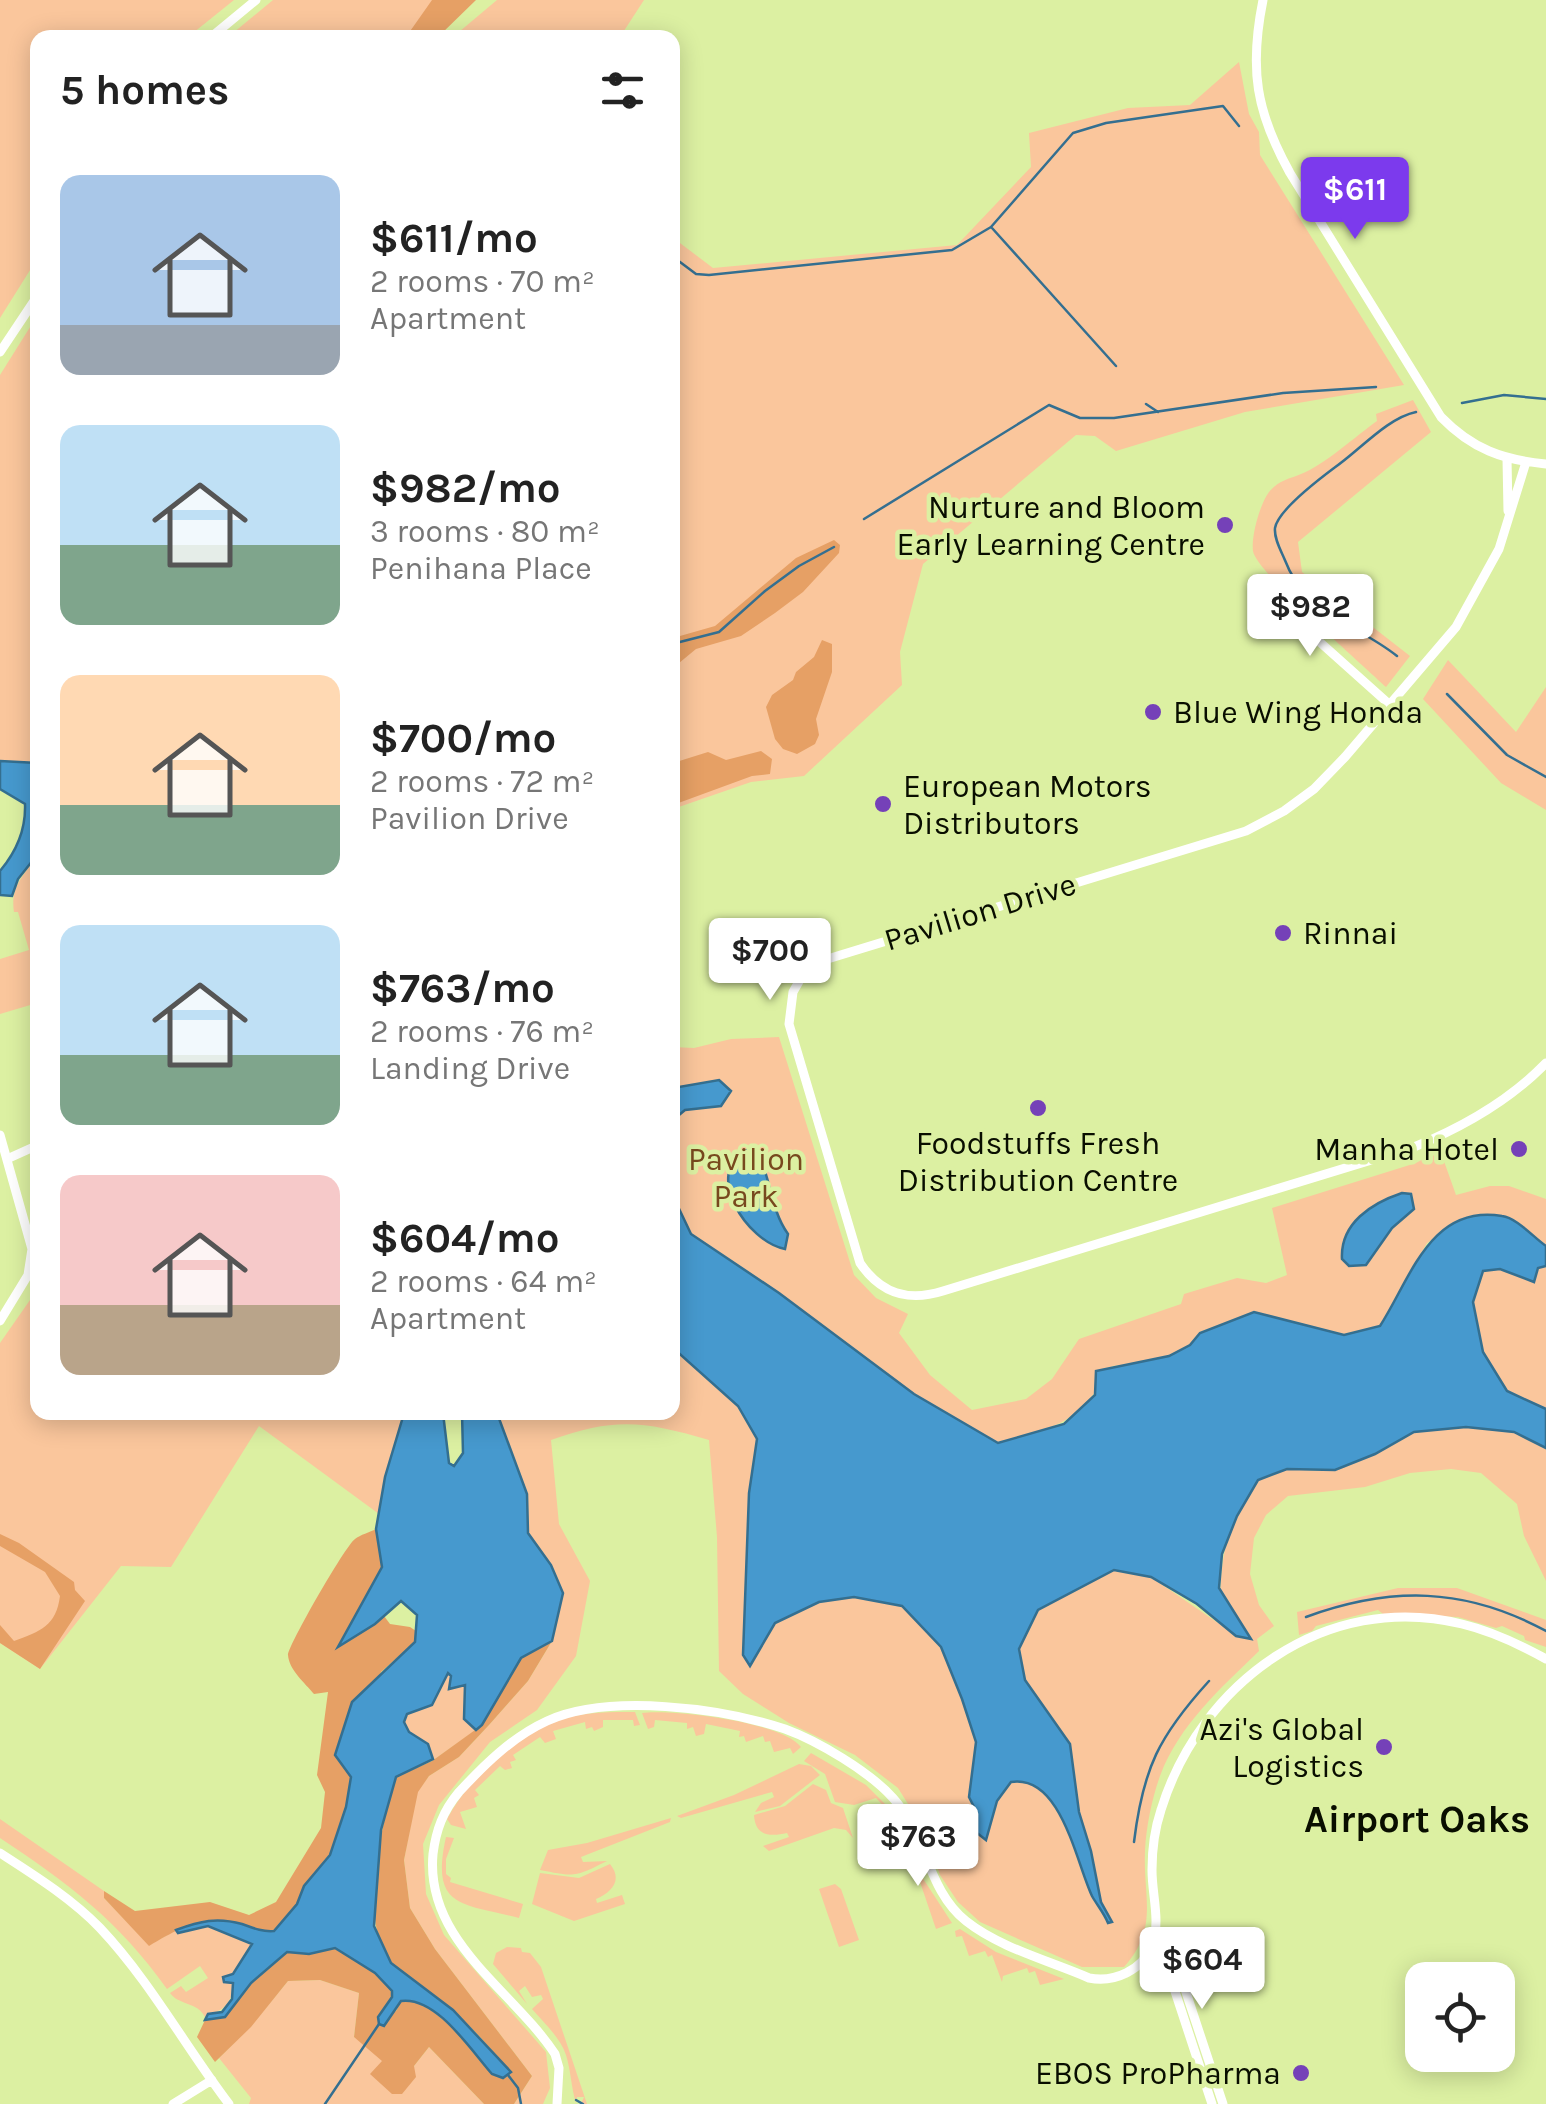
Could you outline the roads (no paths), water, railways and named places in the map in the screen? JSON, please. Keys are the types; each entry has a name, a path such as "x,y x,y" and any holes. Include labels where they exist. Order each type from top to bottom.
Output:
{"street":[{"path":"220,30 256,0"},
{"path":"1264,0 1255,72 1265,123 1276,149 1442,417 1471,443 1507,459 1546,464"},
{"path":"0,352 30,307"},
{"name":"Pavilion Drive","path":"1507,459 1508,514"},
{"name":"Pavilion Drive","path":"1526,462 1499,550 1456,628 1314,789 1246,831 821,961 809,969 793,992 789,1024 860,1263 888,1291 910,1298 1414,1148 1489,1110 1546,1063"},
{"path":"1256,585 1389,704"},
{"path":"0,1135 30,1235"},
{"path":"7,1159 30,1148"},
{"path":"0,1320 30,1271"},
{"path":"560,2103 555,2054 451,1933 436,1902 432,1862 441,1818 472,1777 516,1740 547,1721 577,1712 634,1706 698,1710 786,1730 846,1762 895,1800 911,1822 936,1882 962,1918 978,1930 1098,1980 1130,1971 1151,1947 1156,1924 1154,1851 1159,1815 1172,1778 1197,1729 1225,1697 1266,1662 1309,1638 1335,1629 1394,1619 1462,1624 1504,1638 1546,1659"},
{"path":"0,1853 63,1896 122,1952 229,2104"},
{"path":"1151,1947 1169,1973 1212,2104"},
{"path":"1151,1947 1170,1954 1179,1971 1223,2104"},
{"path":"173,2104 212,2080"}],"water":[{"path":"0,761 30,763 30,864 18,879 12,896 0,895 0,871 19,840 25,804 0,789"},
{"path":"719,1080 731,1091 721,1106 685,1110 680,1114 680,1087"},
{"path":"747,1150 757,1151 762,1161 788,1234 785,1249 757,1234 735,1205 729,1174 734,1160"},
{"path":"1402,1193 1411,1194 1414,1209 1392,1228 1366,1265 1349,1266 1342,1259 1352,1225 1369,1209"},
{"path":"680,1211 691,1234 779,1293 914,1394 998,1443 1064,1424 1095,1395 1096,1371 1169,1356 1190,1345 1200,1333 1254,1312 1344,1335 1380,1326 1426,1248 1457,1221 1477,1215 1508,1217 1546,1246 1546,1266 1538,1268 1534,1282 1500,1269 1483,1271 1473,1302 1483,1352 1507,1391 1546,1409 1546,1448 1514,1432 1466,1427 1414,1432 1335,1470 1287,1469 1258,1480 1237,1516 1222,1554 1219,1588 1251,1639 1236,1636 1197,1604 1151,1577 1114,1570 1038,1610 1019,1649 1025,1680 1070,1744 1079,1812 1101,1902 1112,1922 1108,1923 1092,1896 1064,1823 1042,1792 1028,1783 1011,1782 997,1801 986,1840 977,1833 977,1813 969,1797 976,1742 962,1699 941,1647 902,1606 854,1597 819,1602 775,1623 750,1666 743,1655 749,1493 757,1439 738,1406 680,1354"},
{"path":"402,1420 444,1420 449,1463 454,1466 463,1453 462,1420 500,1420 527,1494 528,1533 551,1565 563,1593 552,1641 521,1658 476,1730 464,1719 465,1685 449,1689 448,1673 432,1705 407,1714 404,1722 409,1732 428,1744 433,1759 396,1777 381,1830 374,1926 391,1963 453,2010 511,2072 503,2078 492,2074 451,2026 427,2007 401,2001 384,2026 379,2024 378,2017 392,1991 375,1973 335,1948 309,1954 287,1952 251,1983 225,2017 205,2020 208,2014 222,2012 232,1999 233,1983 224,1982 223,1977 233,1974 252,1944 208,1926 178,1933 176,1930 216,1920 274,1931 330,1855 351,1777 335,1755 352,1702 415,1642 417,1615 401,1601 375,1624 338,1647 382,1567 376,1529 385,1477"}],"waterway":[{"path":"680,262 696,274 709,275 952,250 991,227 1073,133 1106,123 1223,106 1239,126"},
{"path":"992,228 1116,366"},
{"path":"864,519 1049,405 1080,418 1114,418 1283,393 1376,387"},
{"path":"1462,403 1504,395 1546,399"},
{"path":"1146,404 1158,412"},
{"path":"1397,656 1332,616 1305,593 1293,578 1276,540 1275,528 1283,513 1309,488 1384,428 1416,412"},
{"path":"680,642 719,632 765,591 834,547"},
{"path":"1447,694 1507,755 1546,777"},
{"path":"1306,1617 1368,1600 1428,1596 1486,1606 1546,1631"},
{"path":"1134,1842 1142,1793 1156,1754 1177,1719 1209,1681"},
{"path":"325,2104 379,2024"},
{"path":"508,2075 518,2088 521,2104"},
{"path":"576,2100 583,2104"}],"place":[{"name":"Nurture and Bloom Early Learning Centre","path":"1225,525"},
{"name":"Blue Wing Honda","path":"1153,712"},
{"name":"European Motors Distributors","path":"883,804"},
{"name":"Rinnai","path":"1283,933"},
{"name":"Foodstuffs Fresh Distribution Centre","path":"1038,1108"},
{"name":"Manha Hotel","path":"1519,1149"},
{"name":"Azi's Global Logistics","path":"1384,1747"},
{"name":"EBOS ProPharma","path":"1301,2073"}],"district":[{"name":"Airport Oaks","path":"1417,1819"}],"park label":[{"name":"Pavilion Park","path":"746,1178"}]}
